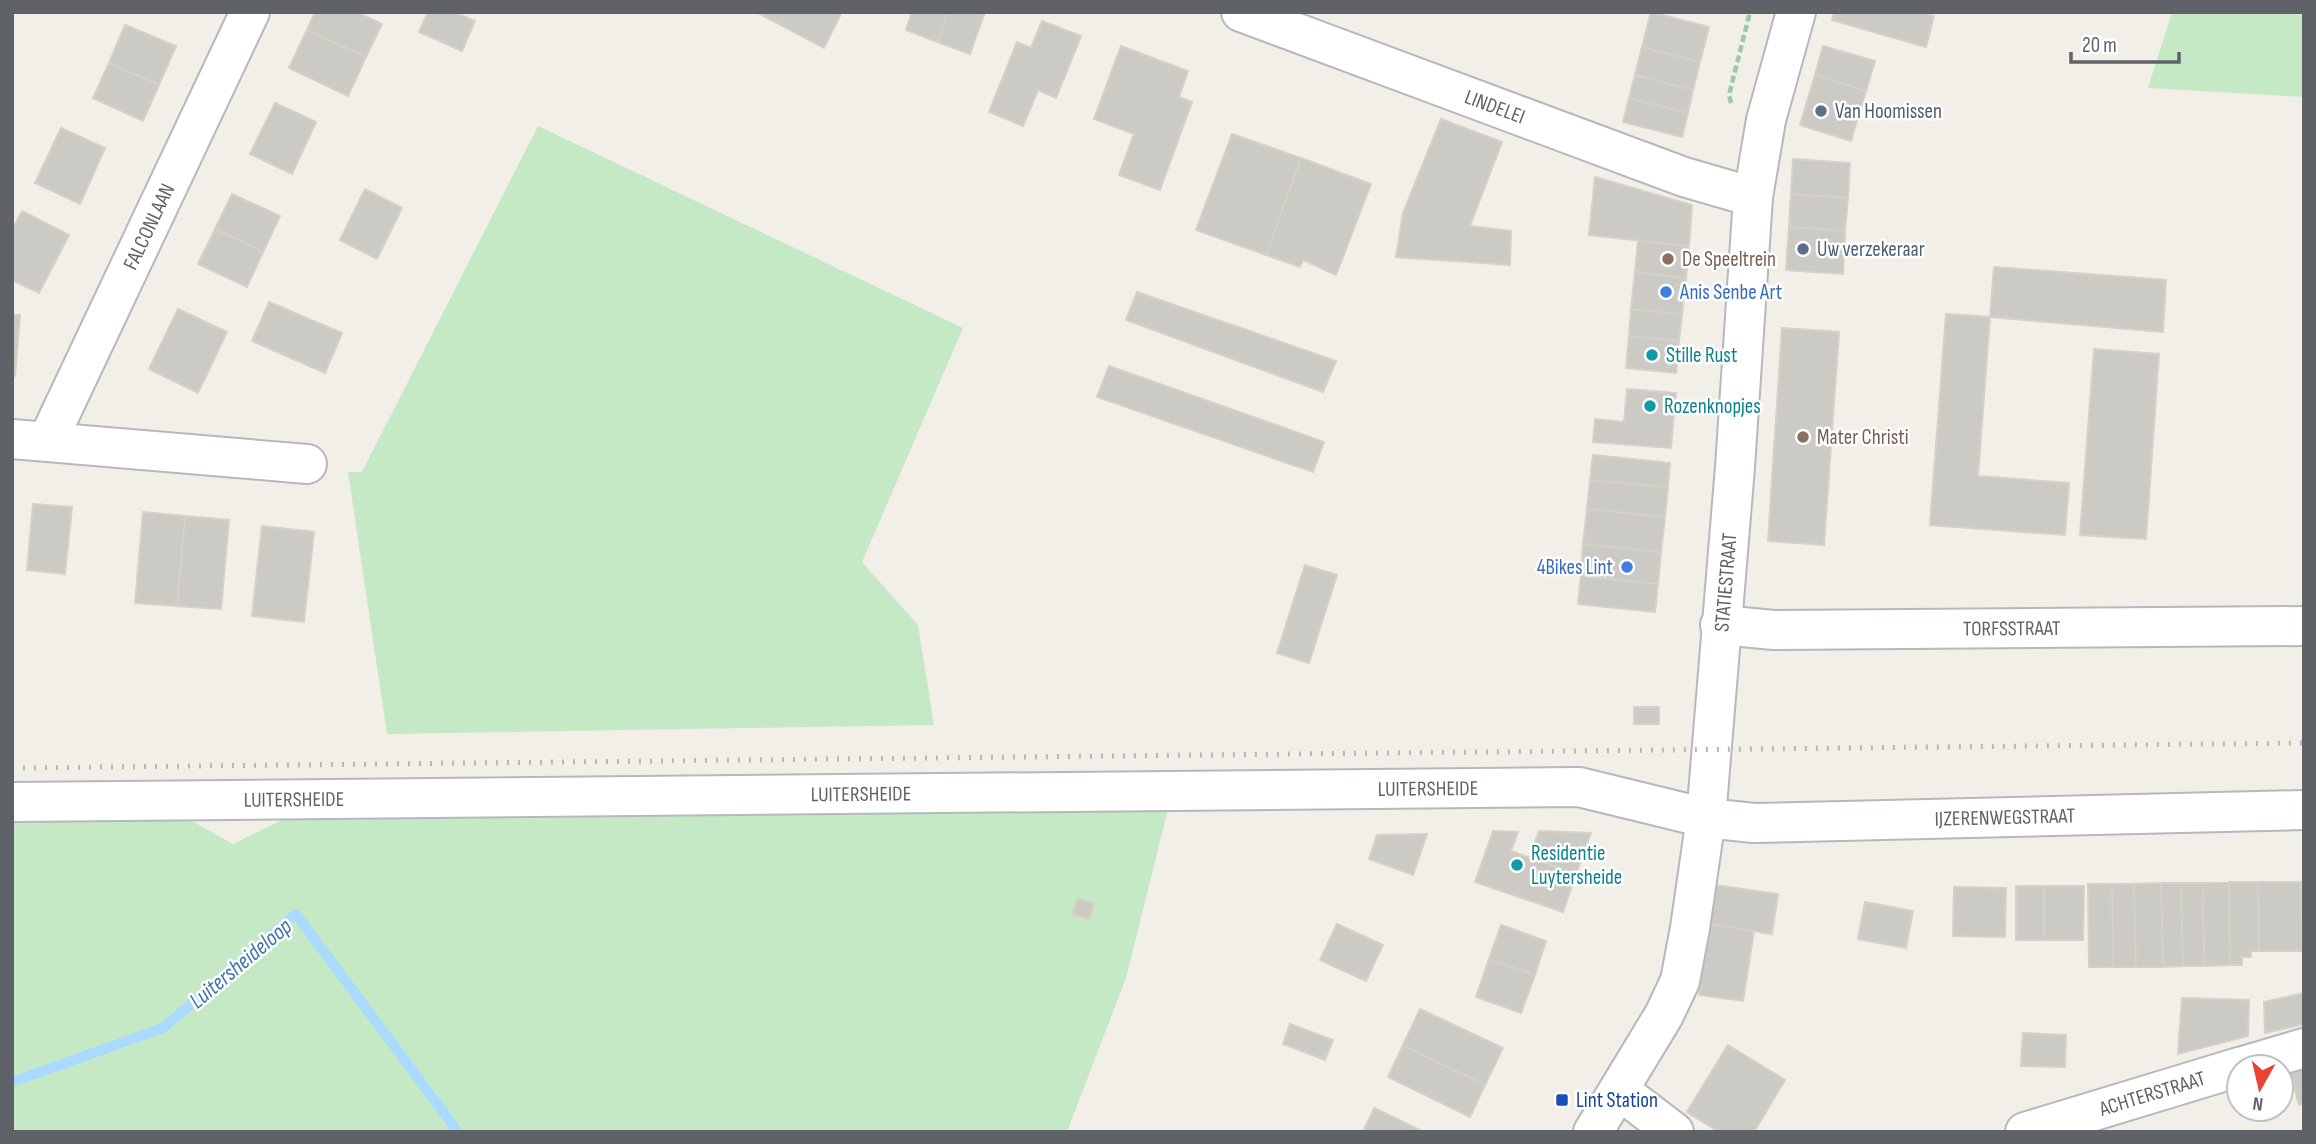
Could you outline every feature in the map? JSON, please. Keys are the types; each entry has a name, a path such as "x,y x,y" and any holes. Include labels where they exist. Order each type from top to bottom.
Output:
{"street":[{"name":"FALCONLAAN","path":"250,12 30,440 307,464"},
{"name":"LINDELEI","path":"1241,12 1672,172 1752,197"},
{"name":"STATIESTRAAT","path":"1593,1132 1664,1015 1680,981 1706,818 1734,480 1752,197 1766,120 1796,12"},
{"name":"TORFSSTRAAT","path":"1720,625 1774,630 2304,626"},
{"name":"LUITERSHEIDE","path":"12,803 1579,787 1706,818"},
{"name":"IJZERENWEGSTRAAT","path":"1706,818 1754,823 2304,810"},
{"name":"ACHTERSTRAAT","path":"2287,1053 2304,1048"},
{"name":"ACHTERSTRAAT","path":"2025,1132 2225,1071"},
{"path":"1619,1090 1674,1132"}],"green space":[{"path":"2172,12 2304,12 2304,97 2148,88"},
{"path":"538,126 963,328 862,562 918,625 934,725 387,734 348,472 362,472"},
{"path":"1169,805 1126,978 1067,1132 12,1132 12,816 181,815 233,844 303,810"}],"building":[{"path":"315,12 356,12 382,24 366,57 307,30"},
{"path":"428,12 454,12 475,21 462,51 419,32"},
{"path":"756,12 842,12 824,48"},
{"path":"912,12 948,12 937,42 906,30"},
{"path":"948,12 985,12 970,54 937,42"},
{"path":"1651,12 1709,27 1700,62 1642,47"},
{"path":"1834,12 1921,12 1934,16 1926,47 1832,20"},
{"path":"1042,21 1081,36 1056,98 1038,90 1023,126 989,112 1017,42 1031,48"},
{"path":"125,25 176,46 159,85 109,63"},
{"path":"307,30 366,57 348,96 289,68"},
{"path":"1121,46 1188,71 1179,97 1192,102 1160,190 1119,175 1134,134 1094,119"},
{"path":"1823,46 1875,61 1866,91 1815,75"},
{"path":"1642,47 1700,62 1693,90 1635,75"},
{"path":"109,63 159,85 143,121 93,98"},
{"path":"1635,75 1693,90 1688,113 1629,98"},
{"path":"1815,75 1866,91 1851,141 1800,125"},
{"path":"1629,98 1688,113 1682,137 1623,122"},
{"path":"275,103 316,122 292,174 250,154"},
{"path":"1441,119 1502,142 1470,226 1511,231 1510,265 1396,257 1403,213"},
{"path":"61,128 105,148 80,204 35,183"},
{"path":"1232,134 1301,158 1266,255 1196,230"},
{"path":"1301,158 1371,184 1336,275 1303,260 1300,267 1266,255"},
{"path":"1793,159 1850,163 1848,198 1791,194"},
{"path":"1595,177 1692,205 1689,246 1589,235"},
{"path":"365,189 402,208 377,259 340,240"},
{"path":"232,194 280,216 263,252 215,229"},
{"path":"1791,194 1848,198 1845,231 1789,227"},
{"path":"22,211 69,235 39,293 12,280 12,230"},
{"path":"1789,227 1845,231 1843,274 1786,270"},
{"path":"215,229 263,252 247,287 198,264"},
{"path":"1638,241 1689,246 1686,278 1635,272"},
{"path":"1994,267 2166,280 2163,332 1990,317"},
{"path":"1635,272 1686,278 1682,314 1631,309"},
{"path":"1137,292 1336,361 1323,392 1126,320"},
{"path":"269,302 342,333 325,373 252,341"},
{"path":"178,309 227,332 198,393 149,369"},
{"path":"1631,309 1682,314 1679,341 1629,336"},
{"path":"1946,314 1990,317 1978,476 2069,483 2065,535 1930,525"},
{"path":"12,315 20,315 15,376 12,376"},
{"name":"Mater Christi","path":"1782,328 1839,332 1824,545 1768,541"},
{"name":"Stille Rust","path":"1629,336 1679,341 1676,373 1626,368"},
{"path":"2094,349 2159,354 2146,539 2080,535"},
{"path":"1109,366 1324,442 1313,472 1097,397"},
{"name":"Rozenknopjes","path":"1627,389 1676,393 1671,448 1593,442 1595,419 1624,422"},
{"path":"1593,455 1670,463 1668,487 1590,480"},
{"path":"1590,480 1668,487 1665,517 1587,509"},
{"path":"33,504 72,507 65,574 27,570"},
{"path":"1587,509 1665,517 1661,552 1583,544"},
{"path":"143,512 185,516 177,606 135,603"},
{"path":"185,516 229,520 221,609 177,606"},
{"path":"262,526 314,532 304,622 252,616"},
{"path":"1583,544 1661,552 1658,584 1581,576"},
{"path":"1305,565 1337,575 1309,663 1277,653"},
{"path":"1581,576 1658,584 1655,612 1578,604"},
{"path":"1634,707 1659,707 1659,724 1634,724"},
{"name":"Residentie Luytersheide","path":"1493,831 1518,832 1511,851 1576,874 1563,912 1475,882"},
{"name":"Residentie Luytersheide","path":"1539,831 1591,833 1576,874 1530,857"},
{"path":"1427,834 1413,875 1369,859 1377,835"},
{"path":"2229,882 2230,965 2204,966 2203,883"},
{"path":"2229,882 2258,882 2259,951 2251,951 2251,957 2242,957 2242,965 2230,965"},
{"path":"2258,882 2301,882 2302,951 2259,951"},
{"path":"2301,882 2304,882 2304,951 2302,951"},
{"path":"2161,883 2163,967 2136,967 2134,884"},
{"path":"2161,883 2181,883 2183,966 2163,967"},
{"path":"2181,883 2203,883 2204,966 2183,966"},
{"path":"2088,884 2112,884 2113,967 2089,967"},
{"path":"2112,884 2134,884 2136,967 2113,967"},
{"path":"1715,885 1778,894 1772,934 1709,924"},
{"path":"2016,886 2044,886 2044,940 2016,940"},
{"path":"2044,886 2084,886 2083,940 2044,940"},
{"path":"1954,887 2006,888 2005,937 1953,936"},
{"path":"1077,899 1094,903 1090,919 1073,915"},
{"path":"1865,902 1913,911 1906,948 1858,939"},
{"path":"1337,924 1383,945 1366,981 1320,960"},
{"path":"1709,924 1754,931 1743,1001 1699,995"},
{"path":"1501,925 1546,941 1535,975 1489,959"},
{"path":"1489,959 1535,975 1521,1013 1476,997"},
{"path":"2304,993 2304,1024 2265,1033 2264,1002"},
{"path":"2182,998 2249,1000 2248,1036 2178,1054"},
{"path":"1420,1009 1503,1048 1485,1085 1403,1045"},
{"path":"1290,1024 1333,1040 1325,1060 1283,1044"},
{"path":"2023,1033 2066,1035 2065,1067 2021,1066"},
{"path":"1403,1045 1485,1085 1470,1117 1388,1077"},
{"path":"1728,1045 1785,1080 1754,1132 1719,1132 1687,1112"},
{"path":"2304,1060 2304,1103 2299,1105 2295,1090 2295,1063"},
{"path":"1374,1108 1424,1132 1363,1132"}],"waterway":[{"name":"Luitersheideloop","path":"12,1082 163,1028 296,914 458,1132"}],"railway":[{"path":"12,768 2304,743"}],"place":[{"name":"Van Hoomissen","path":"1821,111"},
{"name":"Uw verzekeraar","path":"1803,249"},
{"name":"De Speeltrein","path":"1668,259"},
{"name":"Anis Senbe Art","path":"1666,292"},
{"name":"Stille Rust","path":"1652,355"},
{"name":"Rozenknopjes","path":"1650,406"},
{"name":"Mater Christi","path":"1803,437"},
{"name":"4Bikes Lint","path":"1627,567"},
{"name":"Residentie Luytersheide","path":"1517,865"},
{"name":"Lint Station","path":"1562,1100"}]}
